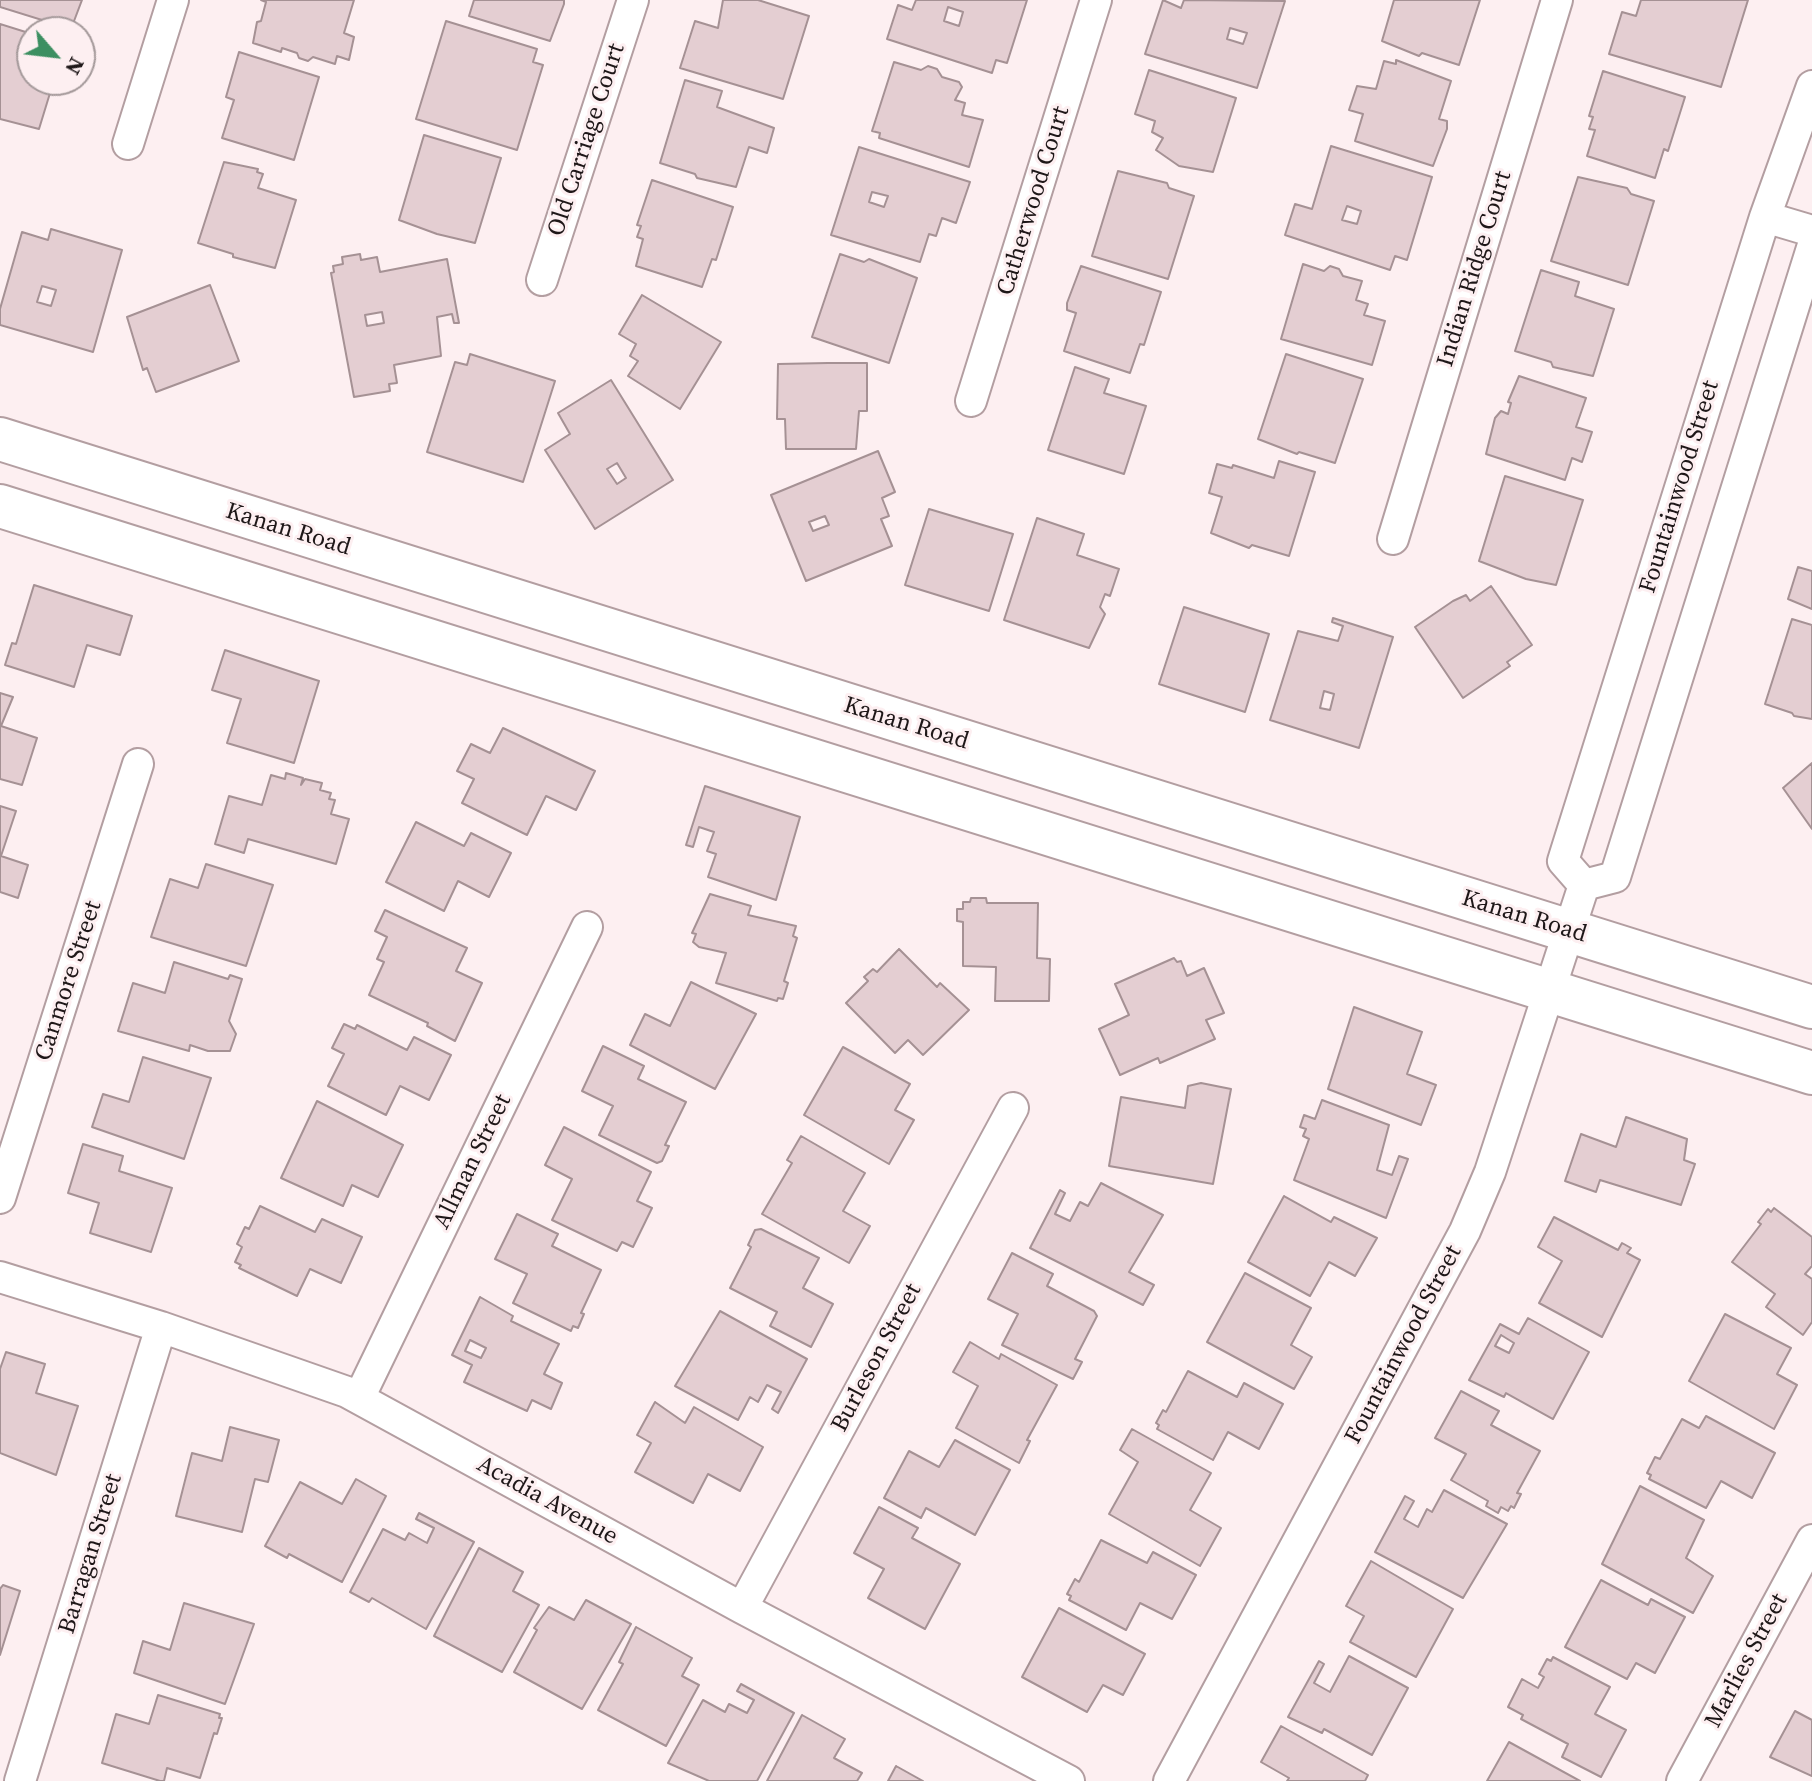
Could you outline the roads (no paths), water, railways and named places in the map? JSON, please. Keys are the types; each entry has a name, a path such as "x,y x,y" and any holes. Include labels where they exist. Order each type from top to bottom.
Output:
{"main road":[{"name":"Kanan Road","path":"0,439 1812,1007"},
{"path":"0,506 1812,1073"}],"street":[{"path":"128,144 173,0"},
{"name":"Old Carriage Court","path":"542,280 633,0"},
{"name":"Catherwood Court","path":"971,401 1096,0"},
{"name":"Indian Ridge Court","path":"1393,539 1557,0"},
{"name":"Fountainwood Street","path":"1169,1781 1465,1231 1490,1172 1584,885 1563,861 1765,217 1812,86"},
{"path":"1765,217 1812,231"},
{"path":"1584,885 1615,877 1812,248"},
{"name":"Canmore Street","path":"0,1198 138,764"},
{"name":"Allman Street","path":"359,1398 587,927"},
{"name":"Burleson Street","path":"742,1608 1013,1108"},
{"name":"Acadia Avenue","path":"0,1277 161,1327 359,1398 742,1608 1069,1781"},
{"name":"Barragan Street","path":"15,1768 161,1327"},
{"name":"Marlies Street","path":"1682,1781 1812,1540"}]}
